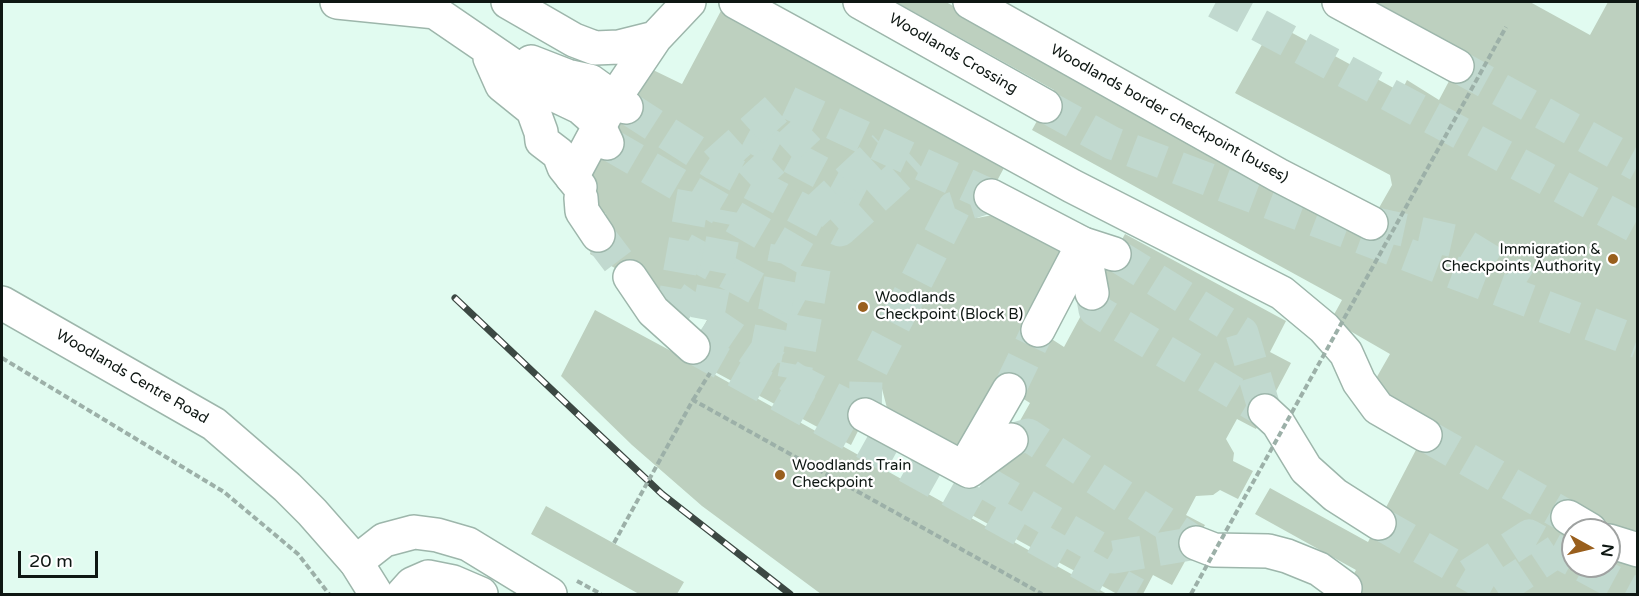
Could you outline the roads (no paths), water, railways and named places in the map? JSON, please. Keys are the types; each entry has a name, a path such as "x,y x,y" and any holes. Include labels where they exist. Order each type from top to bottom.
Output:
{"main road":[{"path":"337,2 428,7 559,97 580,107 603,136"},
{"path":"508,2 574,40 595,48 619,46 655,38"},
{"path":"578,187 655,38 689,2"},
{"path":"736,2 1072,186 1282,293 1324,328 1346,353 1359,382 1377,408 1425,435"},
{"name":"Woodlands Crossing","path":"860,2 1046,106"},
{"name":"Woodlands border checkpoint (buses)","path":"970,2 1257,164 1371,223"},
{"path":"1339,2 1457,66"},
{"path":"485,45 567,76 590,81 620,103"},
{"path":"485,45 502,85 533,110 542,132 542,141 559,154 578,187 582,211 598,235"},
{"path":"991,196 1083,244 1114,254"},
{"path":"1083,244 1092,293"},
{"path":"1038,330 1083,244"},
{"path":"630,277 652,311 701,359"},
{"name":"Woodlands Centre Road","path":"2,303 214,424 287,486 356,562 376,594"},
{"path":"972,473 1009,390"},
{"path":"1265,411 1278,423 1314,476 1335,495 1379,523"},
{"path":"865,415 972,473"},
{"path":"972,473 1011,440"},
{"path":"356,562 384,540 414,532 468,544 550,594"},
{"path":"449,581 453,539"},
{"path":"1196,543 1214,550 1268,551 1287,556 1319,569 1346,588"},
{"path":"1621,545 1638,550"},
{"path":"403,594 412,584 428,577 449,581 481,594"}],"tunnel":[{"path":"1216,2 1638,228"},
{"path":"1457,66 1638,165"},
{"path":"715,164 785,101 991,196"},
{"path":"1045,106 1112,143 1638,342"},
{"path":"626,107 715,164 840,230 916,161"},
{"path":"749,183 820,117"},
{"path":"748,134 873,200"},
{"path":"607,143 815,264 794,379"},
{"path":"811,215 884,147"},
{"path":"694,192 675,298 794,379 865,415"},
{"path":"865,415 866,379 954,208 991,196"},
{"path":"707,320 728,211"},
{"path":"1372,223 1459,242 1526,283"},
{"path":"598,235 630,277"},
{"path":"765,360 787,247"},
{"path":"684,249 806,315"},
{"path":"1114,254 1242,333 1265,411"},
{"path":"1092,293 1095,310 1265,411"},
{"path":"1009,390 1038,330"},
{"path":"693,347 1136,594"},
{"path":"1011,440 1028,435 1196,543"},
{"path":"1425,435 1568,517"},
{"path":"983,481 1114,557 1196,543"},
{"path":"1379,523 1503,594"},
{"path":"1469,575 1529,536 1561,553"},
{"path":"1497,591 1557,551"},
{"path":"1606,578 1636,594"}],"railway":[{"path":"455,298 662,494 790,594"}],"place":[{"name":"Immigration & Checkpoints Authority","path":"1613,259"},
{"name":"Woodlands Checkpoint (Block B)","path":"863,307"},
{"name":"Woodlands Train Checkpoint","path":"780,475"}]}
